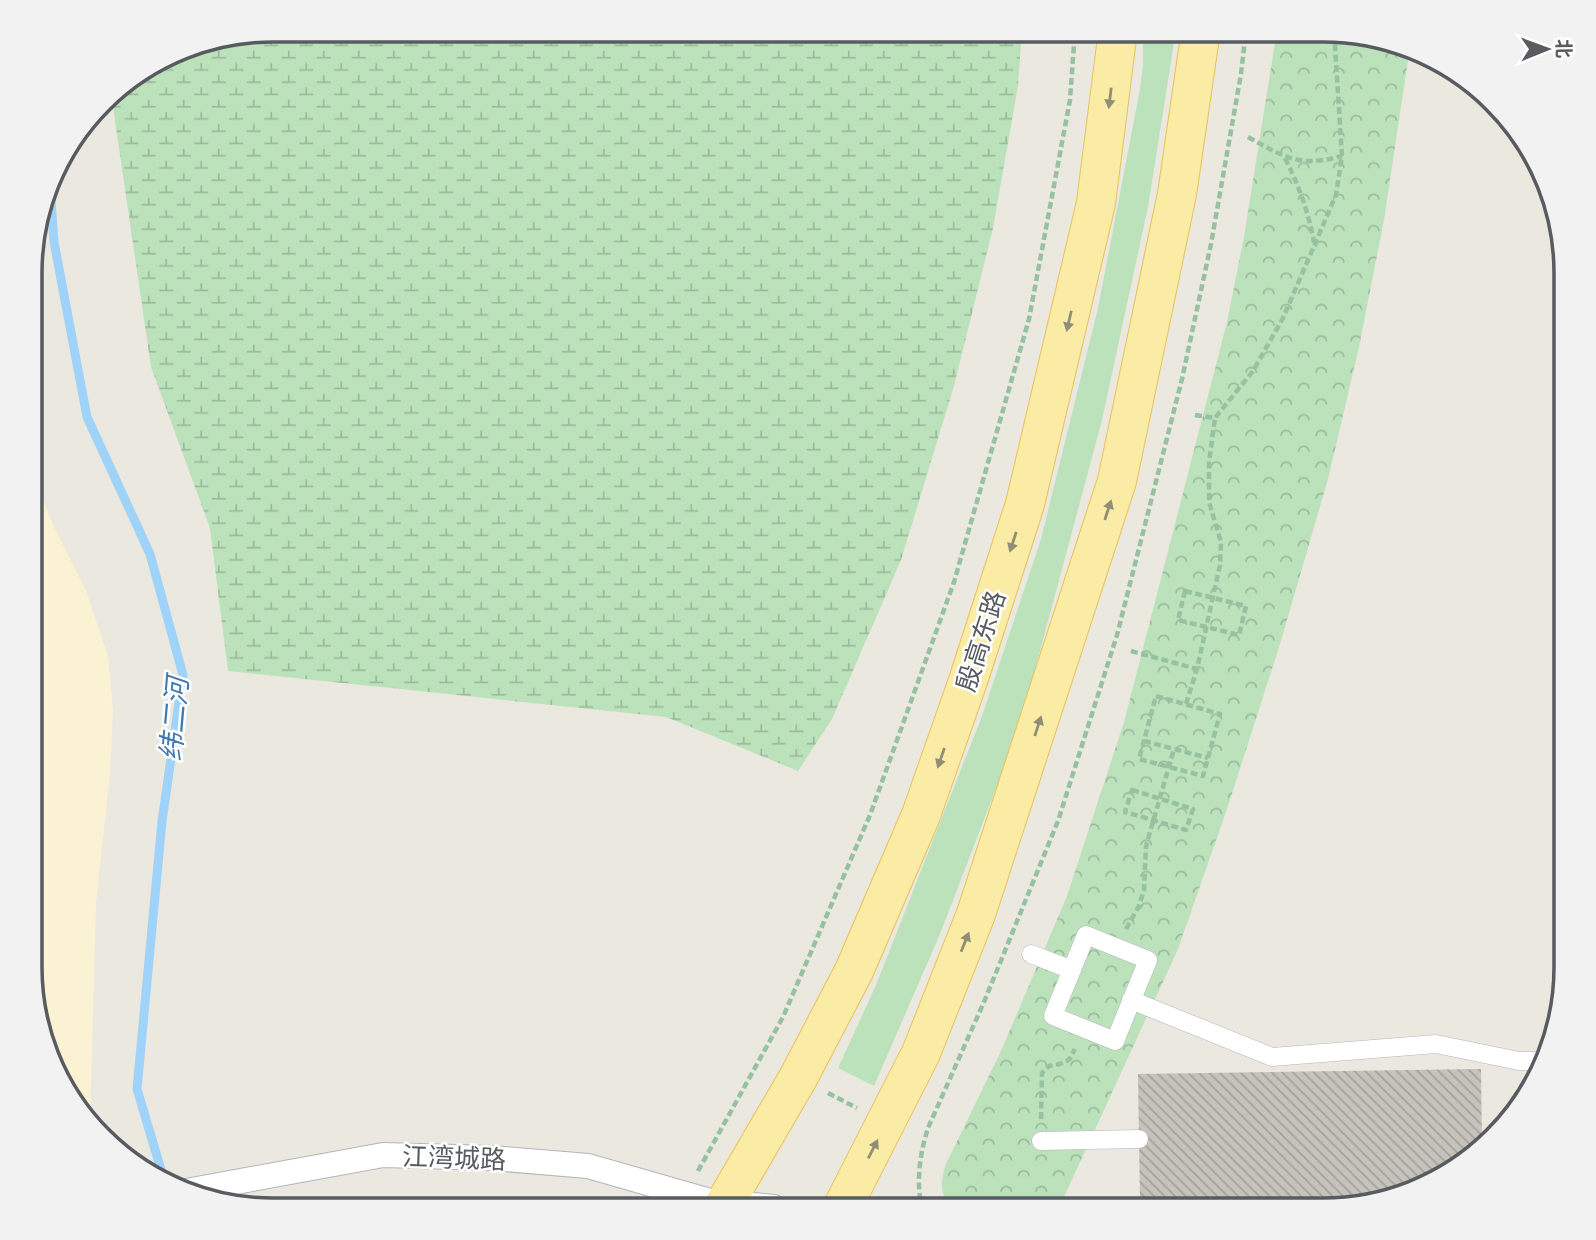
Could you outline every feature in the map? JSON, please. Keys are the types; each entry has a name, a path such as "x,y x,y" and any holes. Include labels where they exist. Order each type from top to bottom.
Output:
{"main road":[{"name":"殷高东路","path":"731,1198 854,971 921,815 970,678 1025,504 1096,203 1116,42"},
{"path":"847,1198 921,1053 976,914 1117,481 1177,194 1199,42"}],"street":[{"path":"1086,935 1118,948 1148,960 1115,1041 1053,1016 1086,935"},
{"path":"1031,954 1072,970"},
{"path":"1131,1000 1272,1057 1436,1044 1533,1061"},
{"path":"1041,1141 1139,1139"},
{"name":"江湾城路","path":"205,1188 383,1155 479,1158 588,1166 696,1198"}],"path":[{"path":"685,1194 783,1017 870,815 954,582 1029,319 1070,100 1074,42"},
{"path":"1186,704 1197,669 1220,565 1221,542 1209,502 1209,462 1215,418 1253,371 1283,318 1336,195 1342,156 1335,42"},
{"path":"1248,137 1284,158 1324,161 1342,156"},
{"path":"1284,158 1298,183 1314,243"},
{"path":"1195,415 1215,418"},
{"path":"1185,591 1247,606 1239,635 1206,627 1178,620 1185,591"},
{"path":"1131,651 1197,669"},
{"path":"1156,696 1186,704 1220,714 1203,776 1139,759 1156,696"},
{"path":"1144,741 1208,758"},
{"path":"1118,948 1144,890 1146,846 1174,749"},
{"path":"1132,790 1193,809 1186,830 1153,820 1125,812 1132,790"},
{"path":"1041,1141 1042,1073 1049,1066 1069,1060 1084,1029"},
{"path":"760,1059 887,1123"}],"shaded area":[{"path":"42,497 86,591 108,656 113,712 110,773 96,902 90,1108 60,1055 46,1012 42,982"}],"green space":[{"path":"258,42 1021,42 1018,86 993,228 954,386 901,560 832,719 798,771 666,717 228,671 210,528 151,367 113,107 132,90 158,73 199,54"},
{"path":"1143,42 1174,42 1148,207 1102,420 1025,707 940,934 874,1086 838,1068 876,985 982,716 1041,539 1098,308 1143,65"},
{"path":"1275,42 1338,42 1368,46 1408,59 1384,220 1359,347 1328,479 1280,644 1178,949 1064,1198 944,1198 942,1187 946,1164 1001,1051 1067,896 1124,722 1227,322 1244,237"}],"building":[{"path":"1481,1069 1482,1134 1464,1150 1425,1174 1368,1194 1323,1198 1140,1198 1138,1074"}],"waterway":[{"name":"纬二河","path":"52,208 54,242 87,417 150,554 183,675 162,821 137,1089 161,1168"}]}
